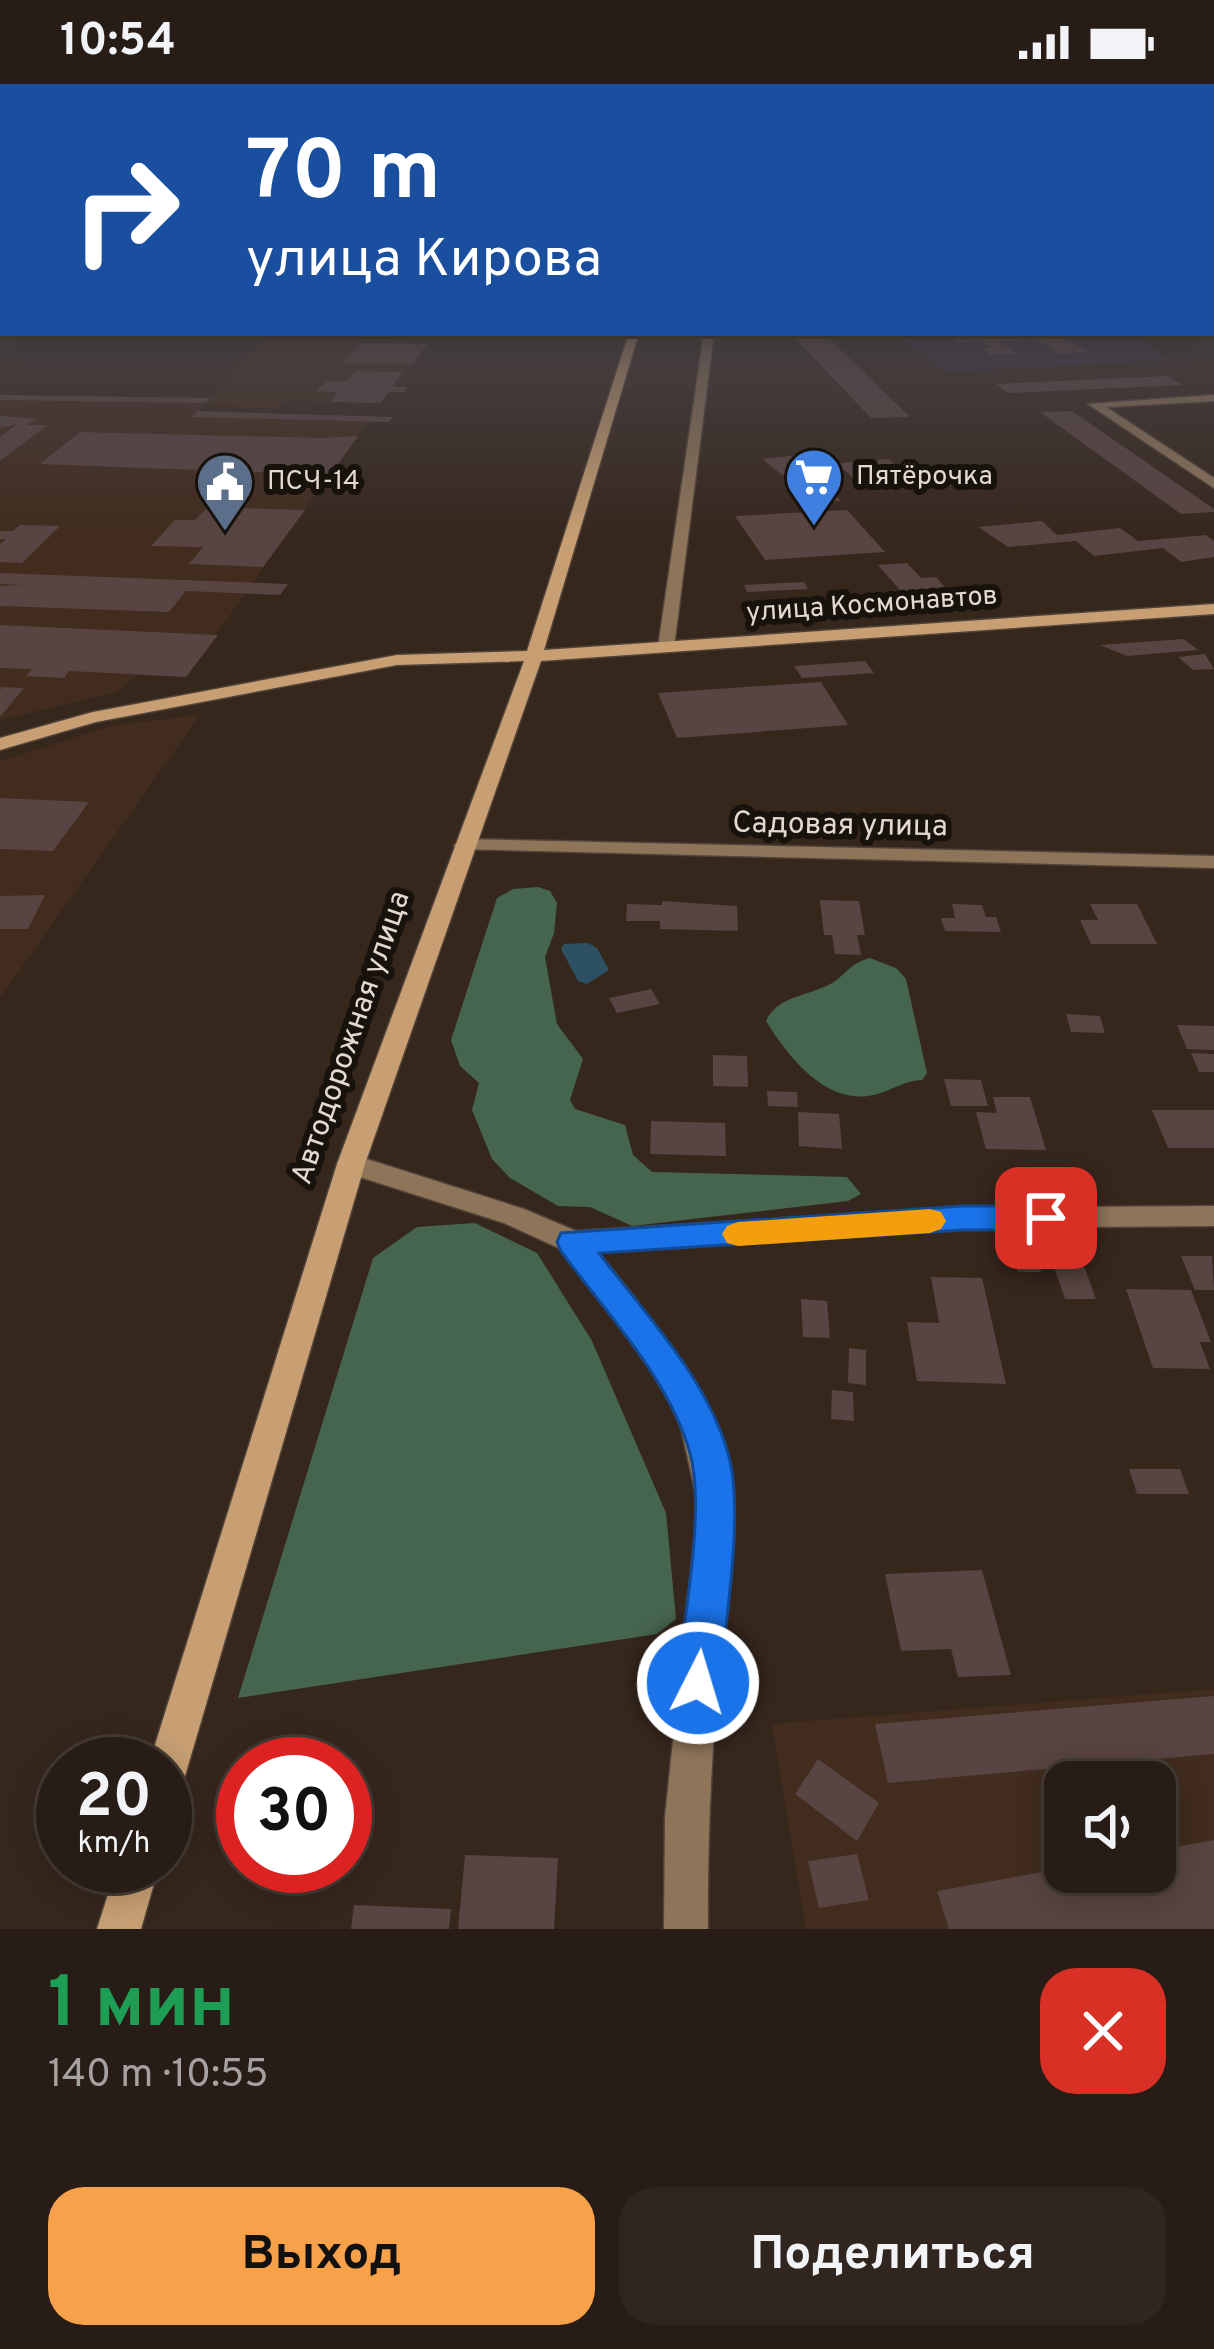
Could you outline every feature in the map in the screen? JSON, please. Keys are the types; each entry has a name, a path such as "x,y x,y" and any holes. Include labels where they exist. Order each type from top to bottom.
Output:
{"main road":[{"name":"Автодорожная улица","path":"177,1737 351,1164 534,656 624,366"},
{"name":"улица Космонавтов","path":"0,744 93,717 374,664 1214,609"},
{"path":"118,1929 129,1893"}],"street":[{"path":"666,647 704,366"},
{"path":"1214,398 1094,404 1214,484"},
{"name":"Садовая улица","path":"464,845 1214,862"},
{"path":"351,1164 514,1216 573,1242 963,1218 1214,1216"},
{"path":"573,1242 685,1395 710,1455 715,1504 686,1817 686,1929"}],"shaded area":[{"path":"239,366 409,366 393,385 408,387 404,392 389,392 380,403 203,406 200,411 393,417 389,422 367,422 186,677 138,675 116,692 0,720 0,395 210,398"},
{"path":"940,366 1056,366 948,372"},
{"path":"200,715 0,998 0,761 114,725"},
{"path":"1214,1689 1214,1929 806,1929 772,1724"}],"green space":[{"path":"513,889 550,891 557,903 545,957 557,1024 583,1059 570,1100 575,1109 625,1125 633,1155 652,1172 847,1177 861,1194 848,1201 632,1226 590,1207 558,1206 510,1178 492,1159 472,1110 479,1083 460,1066 451,1040 497,898"},
{"path":"870,958 896,968 906,979 927,1073 922,1080 852,1096 808,1074 766,1021 780,1005 830,984"},
{"path":"475,1223 537,1253 592,1341 666,1513 676,1619 657,1634 238,1698 373,1258 417,1227"}],"water":[{"path":"588,943 597,948 609,970 587,984 578,981 561,949 564,944"}],"building":[{"path":"822,366 857,366 910,417 871,418"},
{"path":"356,371 403,372 392,387 408,387 404,392 389,392 380,403 330,402 338,392 316,391 326,381 347,381"},
{"path":"1168,376 1182,385 1008,393 996,384"},
{"path":"0,395 210,398 205,403 0,400"},
{"path":"198,411 393,417 389,422 191,417"},
{"path":"1072,411 1214,512 1181,514 1040,412"},
{"path":"0,416 36,419 27,425 47,425 0,461 0,437 17,424 0,428"},
{"path":"80,432 358,436 330,475 40,464"},
{"path":"820,453 830,464 889,459 900,470 963,465 991,481 940,486 927,475 856,482 845,470 782,475 762,459"},
{"path":"829,487 841,501 814,502 803,489"},
{"name":"ПСЧ-14","path":"208,507 305,510 263,567 189,564 203,547 151,546 175,520 195,520"},
{"path":"847,510 885,552 765,560 735,516"},
{"path":"1042,521 1057,535 1120,528 1138,541 1206,535 1214,541 1214,557 1181,562 1163,548 1094,556 1076,541 1008,547 978,527"},
{"path":"20,525 60,526 22,563 0,562 0,544 6,539 0,539 0,531 13,531"},
{"path":"907,563 921,578 936,577 953,596 908,599 878,565"},
{"path":"0,573 288,584 280,595 186,591 169,612 0,606 0,586 22,585 0,584"},
{"path":"804,582 808,589 747,592 744,585"},
{"path":"0,625 218,635 186,677 69,671 64,678 26,676 32,669 0,668"},
{"path":"1184,639 1198,650 1127,656 1100,645"},
{"path":"1205,654 1214,669 1193,670 1178,657"},
{"path":"865,661 874,673 802,678 794,666"},
{"path":"821,682 848,725 677,738 658,693"},
{"path":"24,688 0,717 0,690"},
{"path":"0,798 89,802 53,851 0,849"},
{"path":"45,895 28,929 0,929 0,896"},
{"path":"820,900 859,901 865,935 857,935 861,955 835,954 832,935 824,935"},
{"path":"662,901 737,906 738,931 660,929 660,921 626,921 627,904 662,905"},
{"path":"952,904 982,905 986,917 996,917 1001,932 945,931 941,918 955,918"},
{"path":"1090,904 1137,904 1157,944 1091,944 1080,920 1098,920"},
{"path":"651,989 660,1004 617,1013 609,998"},
{"path":"1066,1014 1100,1016 1105,1033 1071,1032"},
{"path":"1177,1025 1214,1026 1214,1050 1187,1049"},
{"path":"1191,1053 1214,1054 1214,1072 1199,1072"},
{"path":"713,1055 747,1056 748,1087 713,1086"},
{"path":"944,1079 981,1080 988,1106 951,1106"},
{"path":"767,1091 797,1092 798,1107 768,1106"},
{"path":"993,1097 1030,1097 1046,1150 986,1149 976,1112 997,1113"},
{"path":"1152,1110 1214,1110 1214,1148 1168,1148"},
{"path":"798,1112 839,1114 842,1149 799,1146"},
{"path":"651,1121 725,1123 726,1156 650,1154"},
{"path":"1012,1250 1035,1251 1041,1272 1018,1272"},
{"path":"1181,1256 1212,1256 1214,1290 1195,1290"},
{"path":"1051,1258 1081,1258 1096,1299 1065,1299"},
{"path":"931,1277 982,1278 1006,1384 917,1381 907,1322 939,1323"},
{"path":"1126,1289 1191,1290 1211,1342 1200,1342 1210,1369 1153,1368"},
{"path":"801,1299 827,1301 830,1338 803,1337"},
{"path":"849,1348 866,1350 866,1385 848,1383"},
{"path":"832,1390 853,1392 854,1421 831,1419"},
{"path":"1129,1469 1180,1469 1189,1494 1137,1494"},
{"path":"982,1570 1011,1675 958,1677 951,1649 901,1651 885,1574"},
{"path":"1214,1696 1214,1754 1135,1761 1044,1761 1044,1769 888,1783 875,1724"},
{"path":"818,1759 879,1803 857,1841 795,1794"},
{"path":"1214,1840 1214,1929 949,1929 937,1891 1044,1872 1044,1893 1176,1893 1176,1847"},
{"path":"857,1854 869,1900 819,1908 808,1861"},
{"path":"465,1855 558,1858 554,1929 458,1929"},
{"path":"354,1905 451,1909 449,1929 351,1929"}],"slow traffic":[{"path":"738,1234 930,1221"}],"place":[{"name":"Пятёрочка","path":"814,528"},
{"name":"ПСЧ-14","path":"225,533"}],"route":[{"path":"698,1683 715,1504 710,1455 685,1395 573,1242 963,1218 1046,1218"}]}
